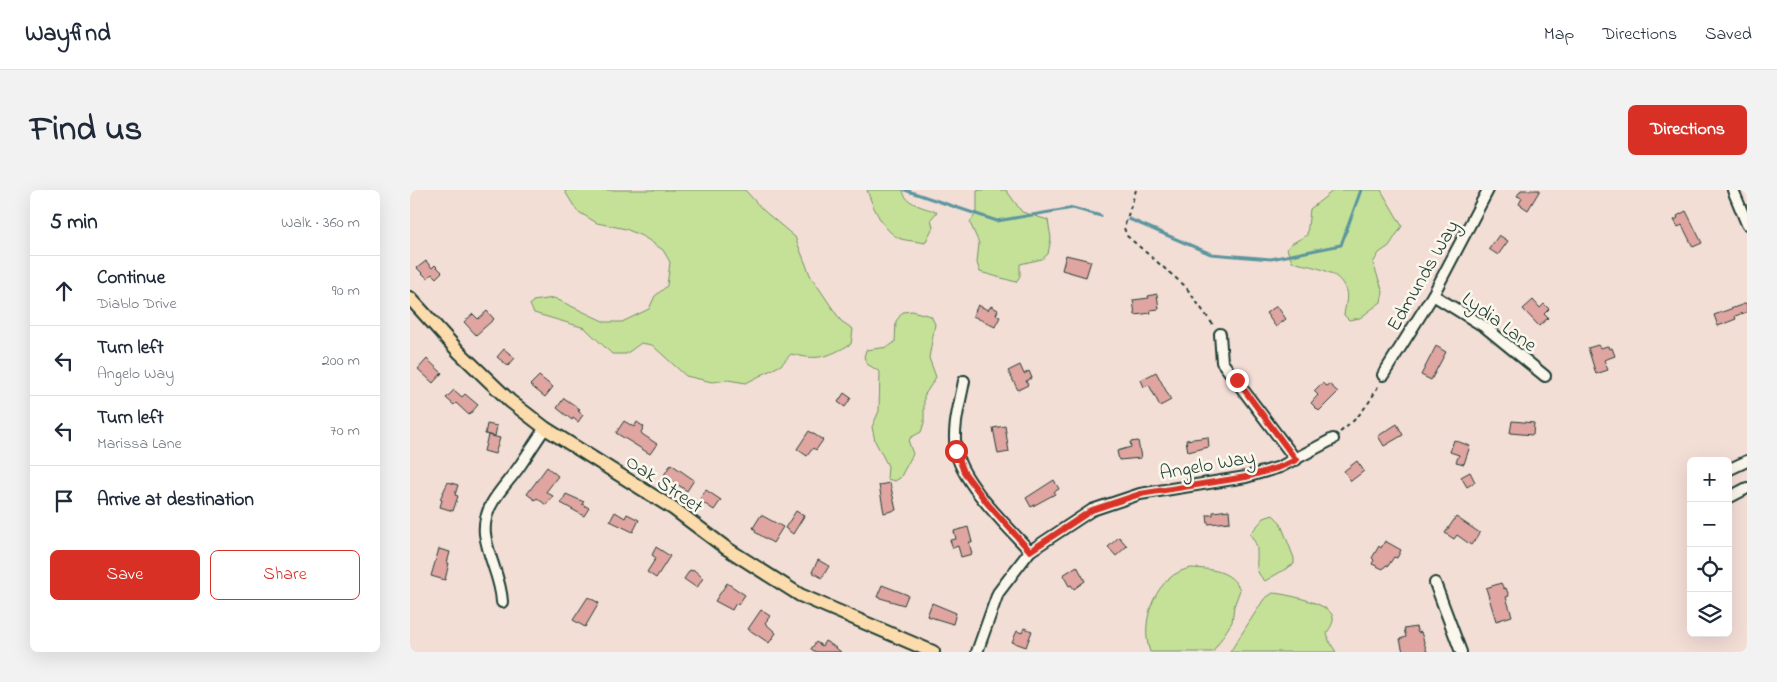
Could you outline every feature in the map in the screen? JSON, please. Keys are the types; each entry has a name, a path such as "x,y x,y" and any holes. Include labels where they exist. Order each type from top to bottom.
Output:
{"main road":[{"name":"Oak Street","path":"410,298 460,353 510,401 545,428 674,509 726,548 800,595 933,652"}],"street":[{"name":"Edmunds Way","path":"1383,375 1433,295 1488,190"},
{"path":"1733,190 1747,224"},
{"name":"Lydia Lane","path":"1433,295 1485,327 1545,376"},
{"path":"1220,334 1222,362 1296,460"},
{"path":"964,381 956,429 956,451 961,465 987,503 1030,551"},
{"path":"502,602 498,577 485,535 488,513 503,486 519,468 545,428"},
{"name":"Angelo Way","path":"977,652 998,593 1030,551 1092,510 1140,494 1246,477 1280,467 1296,460 1333,438"},
{"path":"1732,468 1747,461"},
{"path":"1732,496 1747,488"},
{"path":"1435,583 1461,652"}],"path":[{"path":"1136,190 1124,228 1127,236 1185,286 1220,334"},
{"path":"1333,438 1349,425 1369,403 1383,375"}],"green space":[{"path":"564,190 745,190 763,210 795,237 810,275 841,321 853,329 851,344 822,357 791,354 781,365 746,383 728,380 712,382 686,376 652,345 641,343 626,354 612,354 585,328 534,313 530,305 533,301 554,298 605,322 622,322 649,309 655,296 667,286 670,262 663,250 644,237 626,229 597,223 577,211"},
{"path":"867,190 903,190 904,195 911,202 937,212 931,219 933,227 925,243 901,239 889,231 876,211"},
{"path":"1006,190 1022,212 1048,220 1051,238 1048,254 1042,259 1020,264 1020,276 1016,282 980,272 977,263 979,243 970,223 977,211 977,191"},
{"path":"1334,190 1381,190 1402,226 1389,246 1379,253 1373,263 1383,292 1381,302 1360,318 1349,320 1344,315 1346,291 1338,278 1324,270 1292,262 1287,249 1291,244 1307,235 1310,209"},
{"path":"912,311 931,316 935,324 929,358 936,377 924,396 924,423 921,432 910,438 909,443 913,454 900,478 895,481 887,479 888,466 875,441 872,427 879,411 880,372 867,364 864,357 866,350 888,347 895,342 896,321 903,312"},
{"path":"1273,515 1280,522 1294,558 1294,564 1265,581 1257,570 1257,548 1250,534 1264,518"},
{"path":"1191,568 1220,572 1236,583 1240,590 1234,606 1232,622 1213,652 1150,652 1147,640 1147,627 1153,601 1168,579 1179,572"},
{"path":"1273,593 1307,600 1325,608 1331,613 1333,622 1327,633 1329,641 1336,652 1230,652 1264,599"}],"building":[{"path":"1521,190 1540,190 1528,210 1519,204 1522,198 1517,196"},
{"path":"1686,211 1702,243 1693,247 1682,225 1678,227 1674,220"},
{"path":"1499,235 1508,241 1498,255 1489,249"},
{"path":"1066,255 1091,261 1086,277 1062,270"},
{"path":"426,261 432,268 435,265 442,272 436,278 432,274 427,278 417,268"},
{"path":"1157,294 1159,309 1150,310 1151,313 1135,315 1133,300 1149,298 1148,296"},
{"path":"1533,300 1540,308 1544,304 1549,309 1544,314 1548,318 1539,326 1523,309"},
{"path":"1747,303 1747,312 1735,316 1736,319 1718,326 1714,315"},
{"path":"978,305 988,310 991,306 998,310 996,315 1000,317 995,327 973,316"},
{"path":"1277,306 1286,319 1276,327 1266,313"},
{"path":"487,311 494,319 476,335 464,322 473,314 478,319"},
{"path":"1598,345 1600,348 1608,346 1609,349 1612,348 1615,356 1604,360 1608,370 1596,374 1588,348"},
{"path":"1436,346 1446,352 1431,380 1421,375"},
{"path":"504,349 515,358 508,366 497,357"},
{"path":"427,359 442,373 433,383 418,369"},
{"path":"1020,365 1024,374 1029,371 1032,378 1026,381 1028,385 1018,390 1008,371"},
{"path":"1156,372 1171,400 1160,406 1149,385 1144,387 1141,380"},
{"path":"539,376 553,387 545,397 530,385"},
{"path":"1322,383 1326,386 1329,384 1338,392 1319,411 1311,403 1318,395 1314,391"},
{"path":"454,390 462,397 465,394 478,405 469,415 456,403 454,405 446,398"},
{"path":"844,393 851,398 845,407 838,402"},
{"path":"564,398 580,409 578,411 583,415 578,422 573,418 572,420 557,408"},
{"path":"624,421 634,427 637,422 644,427 641,432 642,434 657,444 650,454 616,433"},
{"path":"1512,421 1534,423 1533,435 1510,433"},
{"path":"487,424 497,426 495,436 485,434"},
{"path":"1397,424 1403,435 1384,446 1378,436"},
{"path":"1005,426 1009,452 998,454 993,428"},
{"path":"809,431 823,440 816,450 813,448 807,456 797,449"},
{"path":"488,435 500,438 495,454 484,451"},
{"path":"1208,437 1209,447 1188,452 1186,440"},
{"path":"1454,440 1470,446 1464,464 1456,462 1459,455 1450,452"},
{"path":"1138,441 1141,458 1119,460 1117,451 1131,447 1130,442"},
{"path":"1357,461 1364,471 1351,481 1344,471"},
{"path":"671,464 694,480 687,491 664,475"},
{"path":"547,467 558,476 546,492 553,496 546,505 537,498 535,500 527,494"},
{"path":"1470,472 1475,482 1467,487 1461,477"},
{"path":"1054,480 1059,489 1054,492 1055,494 1031,507 1026,498"},
{"path":"448,482 458,485 455,495 458,496 453,511 440,507 442,500 440,499"},
{"path":"890,483 896,510 884,513 879,485"},
{"path":"706,490 721,500 714,510 699,500"},
{"path":"566,494 584,502 582,504 589,508 584,516 561,503"},
{"path":"1229,510 1230,522 1208,524 1207,515 1213,515 1213,512"},
{"path":"796,511 804,516 793,534 785,528"},
{"path":"615,512 625,518 627,514 639,520 633,532 610,521"},
{"path":"761,515 783,527 773,543 755,532 756,530 753,528"},
{"path":"1456,517 1480,533 1471,545 1457,535 1454,539 1445,533"},
{"path":"968,527 972,542 969,542 972,554 961,557 958,546 953,548 950,540 956,539 954,531"},
{"path":"1119,537 1127,546 1116,556 1108,547"},
{"path":"1385,541 1401,550 1397,558 1394,557 1388,566 1386,565 1383,569 1372,564 1374,560 1372,558 1379,546 1381,548"},
{"path":"656,547 670,556 656,578 647,572 656,558 652,555"},
{"path":"439,549 450,552 445,580 431,576"},
{"path":"818,560 829,566 822,578 812,572"},
{"path":"1077,566 1085,581 1074,589 1071,585 1069,586 1063,575"},
{"path":"690,570 694,570 703,578 697,588 684,579"},
{"path":"727,583 745,595 738,605 736,603 732,610 715,601"},
{"path":"1501,583 1504,589 1506,588 1509,596 1506,597 1512,616 1496,621 1486,588"},
{"path":"882,585 908,595 904,605 877,597"},
{"path":"588,597 599,603 585,627 573,620"},
{"path":"932,603 956,613 953,624 927,616"},
{"path":"761,610 770,616 765,623 776,633 769,643 748,629"},
{"path":"1416,627 1418,633 1421,632 1427,652 1403,652 1400,639 1406,637 1404,629"},
{"path":"1024,628 1032,631 1026,647 1012,642 1017,631 1022,633"},
{"path":"825,641 841,652 816,652 811,649 816,642 822,646"}],"waterway":[{"path":"905,190 997,221 1073,208 1101,216"},
{"path":"1129,219 1211,254 1271,259 1341,245 1361,190"}],"route":[{"path":"956,451 964,472 987,503 1030,551 1092,510 1140,494 1246,477 1296,460 1237,380"}]}
